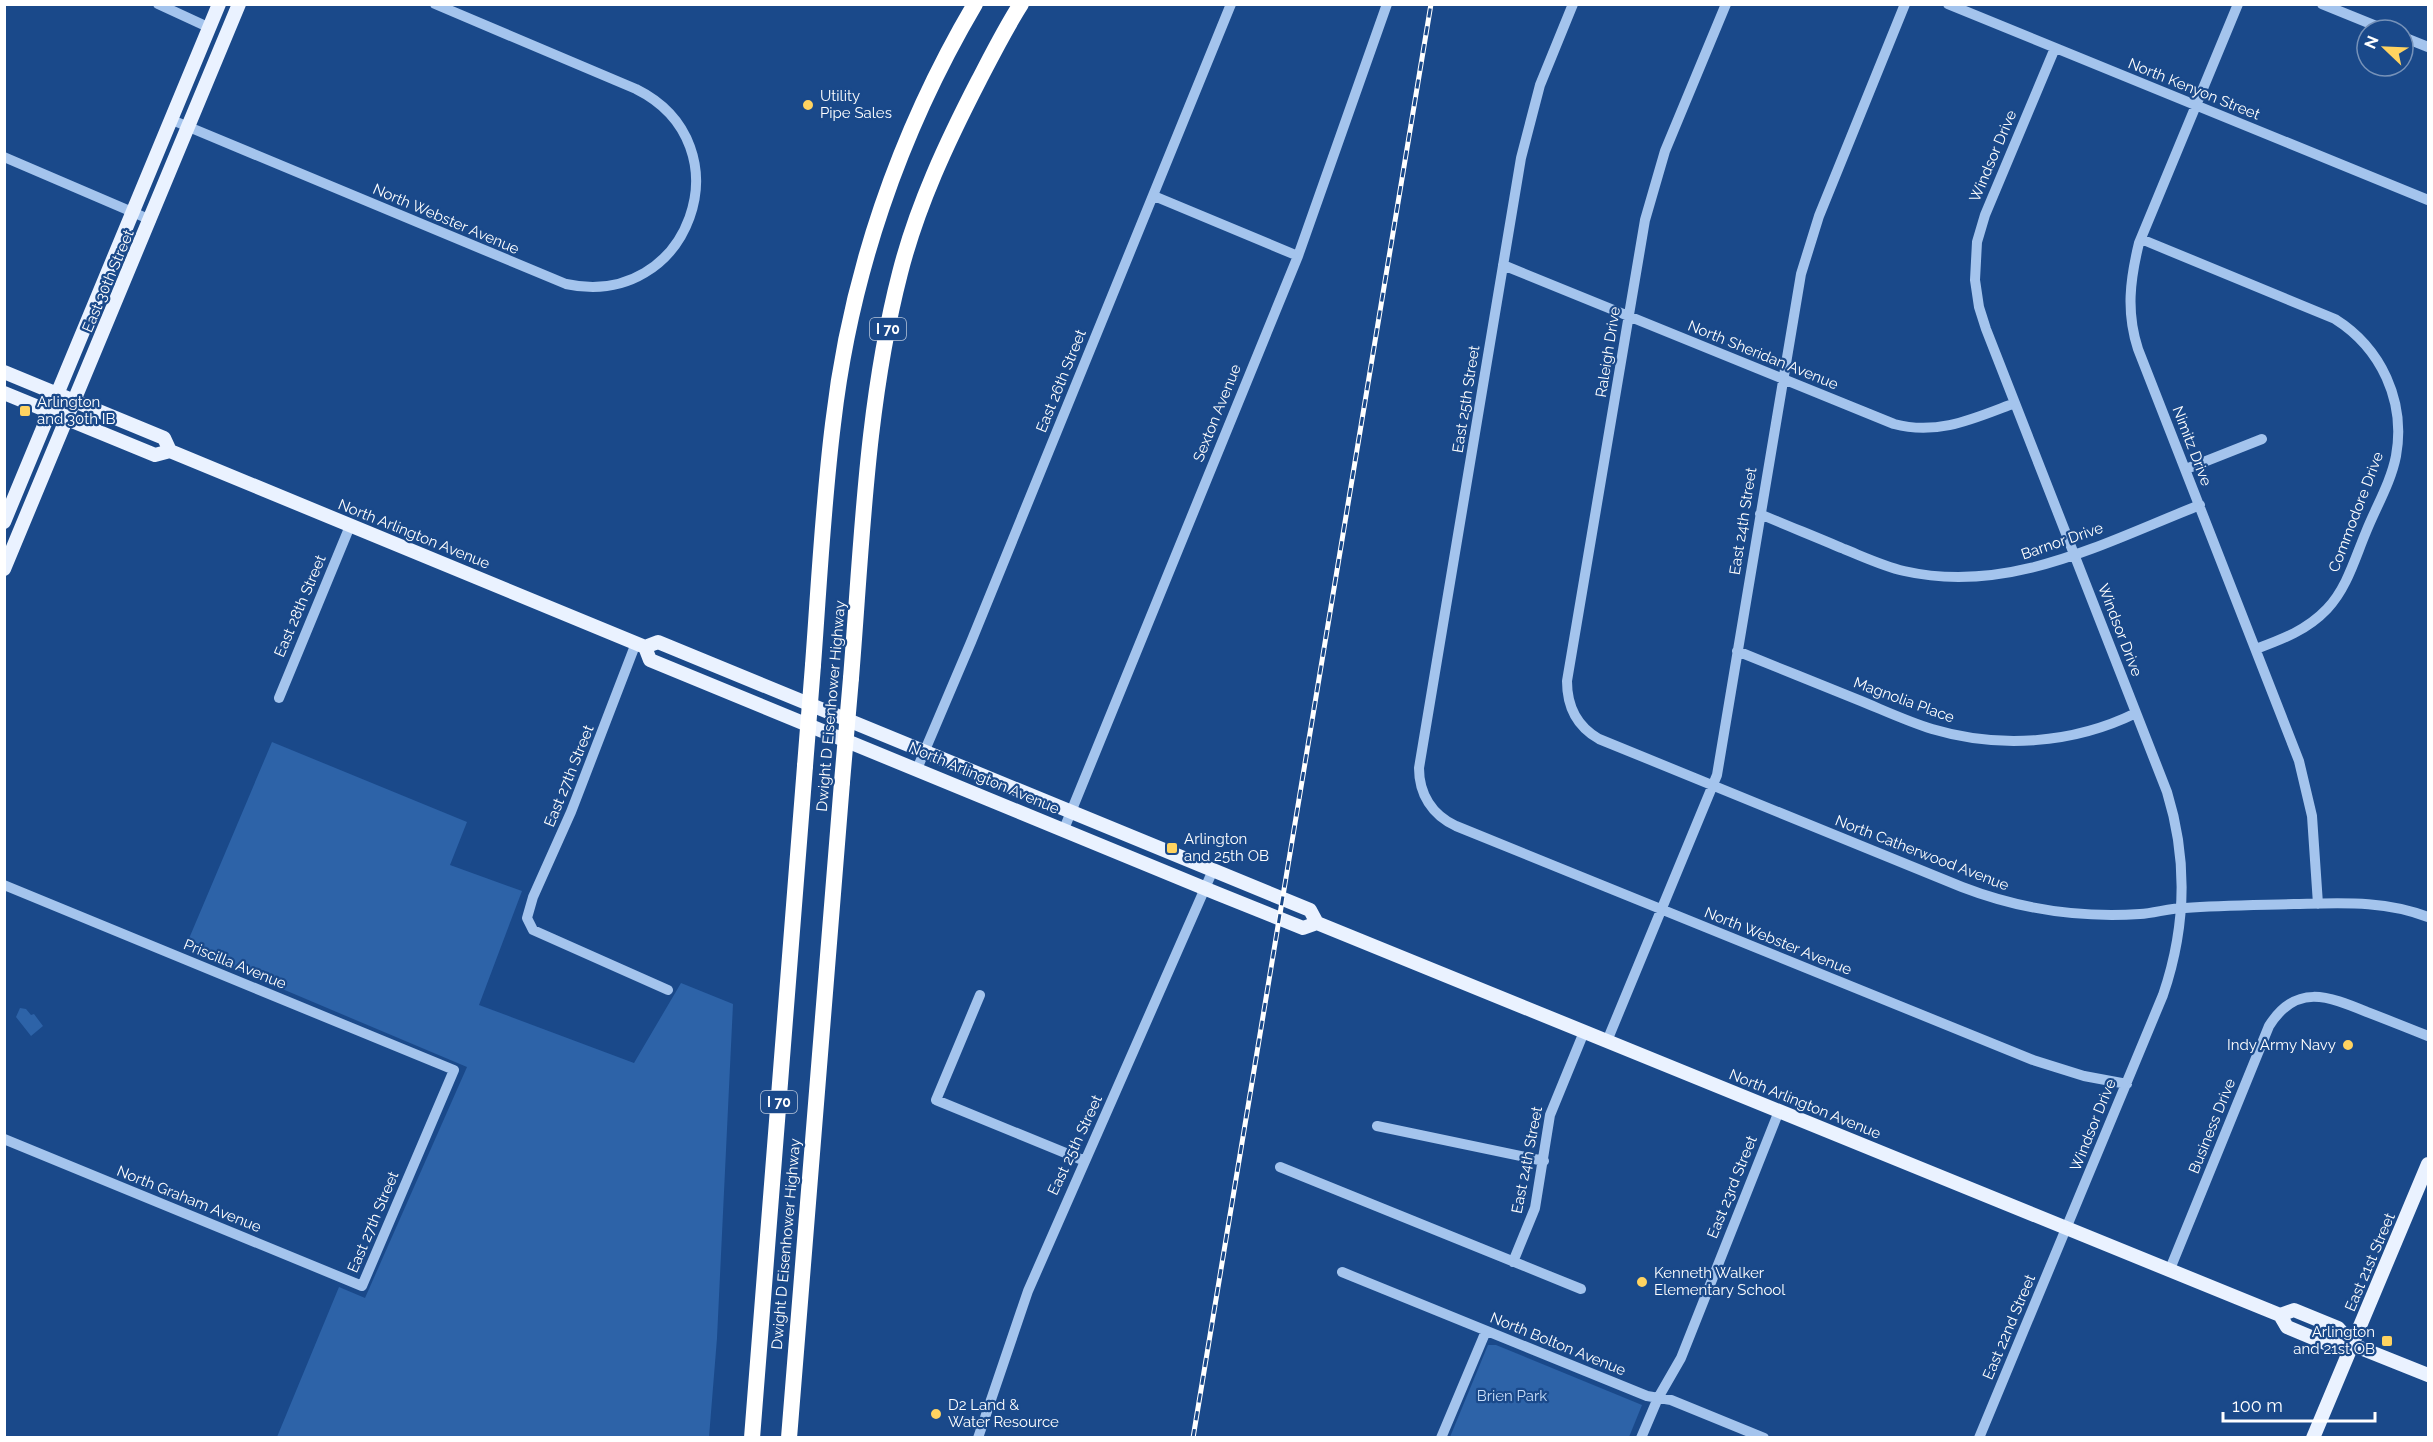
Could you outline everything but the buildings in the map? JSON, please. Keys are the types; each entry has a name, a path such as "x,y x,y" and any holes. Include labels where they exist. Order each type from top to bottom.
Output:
{"highway":[{"name":"Dwight D Eisenhower Highway","path":"752,1437 833,424 843,358 859,284 880,210 912,128 942,63 975,4"},
{"name":"Dwight D Eisenhower Highway","path":"789,1437 871,438 884,347 900,272 924,200 952,132 1021,4"}],"main road":[{"name":"East 30th Street","path":"4,522 219,4"},
{"name":"East 30th Street","path":"4,569 76,402 239,4"},
{"name":"North Arlington Avenue","path":"4,372 164,438 170,452"},
{"name":"North Arlington Avenue","path":"4,393 155,455 170,452 641,645 658,642 1310,910 1317,923 1584,1032 2280,1315 2294,1310 2327,1323 2338,1328 2353,1345 2428,1375"},
{"name":"North Arlington Avenue","path":"641,645 650,660 1303,928 1317,923"},
{"name":"East 21st Street","path":"2313,1437 2428,1164"}],"street":[{"path":"158,4 210,28"},
{"name":"North Webster Avenue","path":"172,120 546,277 573,286 602,287 621,284 638,277 662,261 685,231 696,190 692,156 687,141 675,121 656,101 627,85 435,4"},
{"name":"East 26th Street","path":"917,769 1231,4"},
{"name":"Sexton Avenue","path":"1064,830 1298,256 1387,4"},
{"name":"East 25th Street","path":"1429,804 1421,784 1419,768 1520,165 1540,86 1573,4"},
{"name":"Raleigh Drive","path":"1574,715 1568,698 1567,681 1645,220 1657,174 1726,4"},
{"name":"East 24th Street","path":"1607,1041 1717,775 1801,274 1811,238 1905,4"},
{"name":"North Kenyon Street","path":"1948,4 2428,200"},
{"name":"Nimitz Drive","path":"2238,4 2141,239 2130,284 2132,327 2138,349 2305,779 2315,840 2318,904"},
{"path":"2322,4 2356,18"},
{"name":"Windsor Drive","path":"2055,48 1985,215 1975,256 1975,279 1980,312 2173,810 2180,851 2182,908 2177,945 2168,982 2067,1228"},
{"path":"4,158 151,220"},
{"path":"1154,196 1298,256"},
{"name":"Commodore Drive","path":"2141,239 2315,309 2339,321 2358,336 2376,357 2389,381 2394,399 2398,436 2391,472 2340,593 2307,627 2256,649"},
{"name":"North Sheridan Avenue","path":"1503,265 1885,421 1913,428 1933,429 1952,426 2016,403"},
{"path":"2186,469 2262,439"},
{"name":"Barnor Drive","path":"1760,514 1881,564 1919,574 1971,578 1999,576 2035,568 2200,505"},
{"name":"East 28th Street","path":"279,698 350,526"},
{"name":"East 27th Street","path":"641,645 572,812 533,897 527,918 533,930 668,990"},
{"name":"Magnolia Place","path":"1737,651 1922,726 1967,737 2005,741 2047,740 2097,729 2136,713"},
{"name":"North Catherwood Avenue","path":"1574,715 1596,738 1962,887 2006,902 2051,911 2094,915 2140,914 2182,908 2364,902 2383,904 2428,917"},
{"name":"North Webster Avenue","path":"1429,804 1443,819 1456,826 2038,1062 2084,1076 2127,1084"},
{"name":"East 25th Street","path":"978,1437 1028,1291 1213,870"},
{"name":"Priscilla Avenue","path":"4,885 454,1070"},
{"path":"980,995 936,1100 1085,1161"},
{"name":"Business Drive","path":"2170,1269 2269,1026 2280,1011 2304,998 2328,997 2428,1036"},
{"name":"East 24th Street","path":"1514,1262 1535,1208 1554,1102 1584,1032"},
{"name":"East 27th Street","path":"362,1286 454,1070"},
{"name":"East 23rd Street","path":"1641,1437 1658,1398 1677,1365 1779,1111"},
{"path":"1377,1126 1544,1161"},
{"name":"North Graham Avenue","path":"4,1139 362,1286"},
{"path":"1280,1167 1581,1289"},
{"name":"East 22nd Street","path":"1979,1437 2067,1228"},
{"name":"North Bolton Avenue","path":"1342,1272 1647,1396 1671,1400 1764,1437"},
{"path":"1441,1437 1486,1331"}],"green space":[{"path":"272,742 467,822 450,865 522,891 479,1005 634,1063 681,983 733,1004 717,1338 709,1437 277,1437 339,1287 365,1298 467,1067 185,948"},
{"path":"20,1008 26,1009 31,1015 34,1014 43,1026 31,1036 16,1017"},
{"name":"Brien Park","path":"1488,1345 1496,1345 1642,1405 1629,1437 1450,1437"}],"railway":[{"path":"1193,1438 1431,4"}],"place":[{"name":"Utility Pipe Sales","path":"808,105"},
{"name":"Arlington and 30th IB","path":"25,411"},
{"name":"Arlington and 25th OB","path":"1172,848"},
{"name":"Indy Army Navy","path":"2348,1045"},
{"name":"Kenneth Walker Elementary School","path":"1642,1282"},
{"name":"Arlington and 21st OB","path":"2387,1341"},
{"name":"D2 Land & Water Resource","path":"936,1414"}]}
